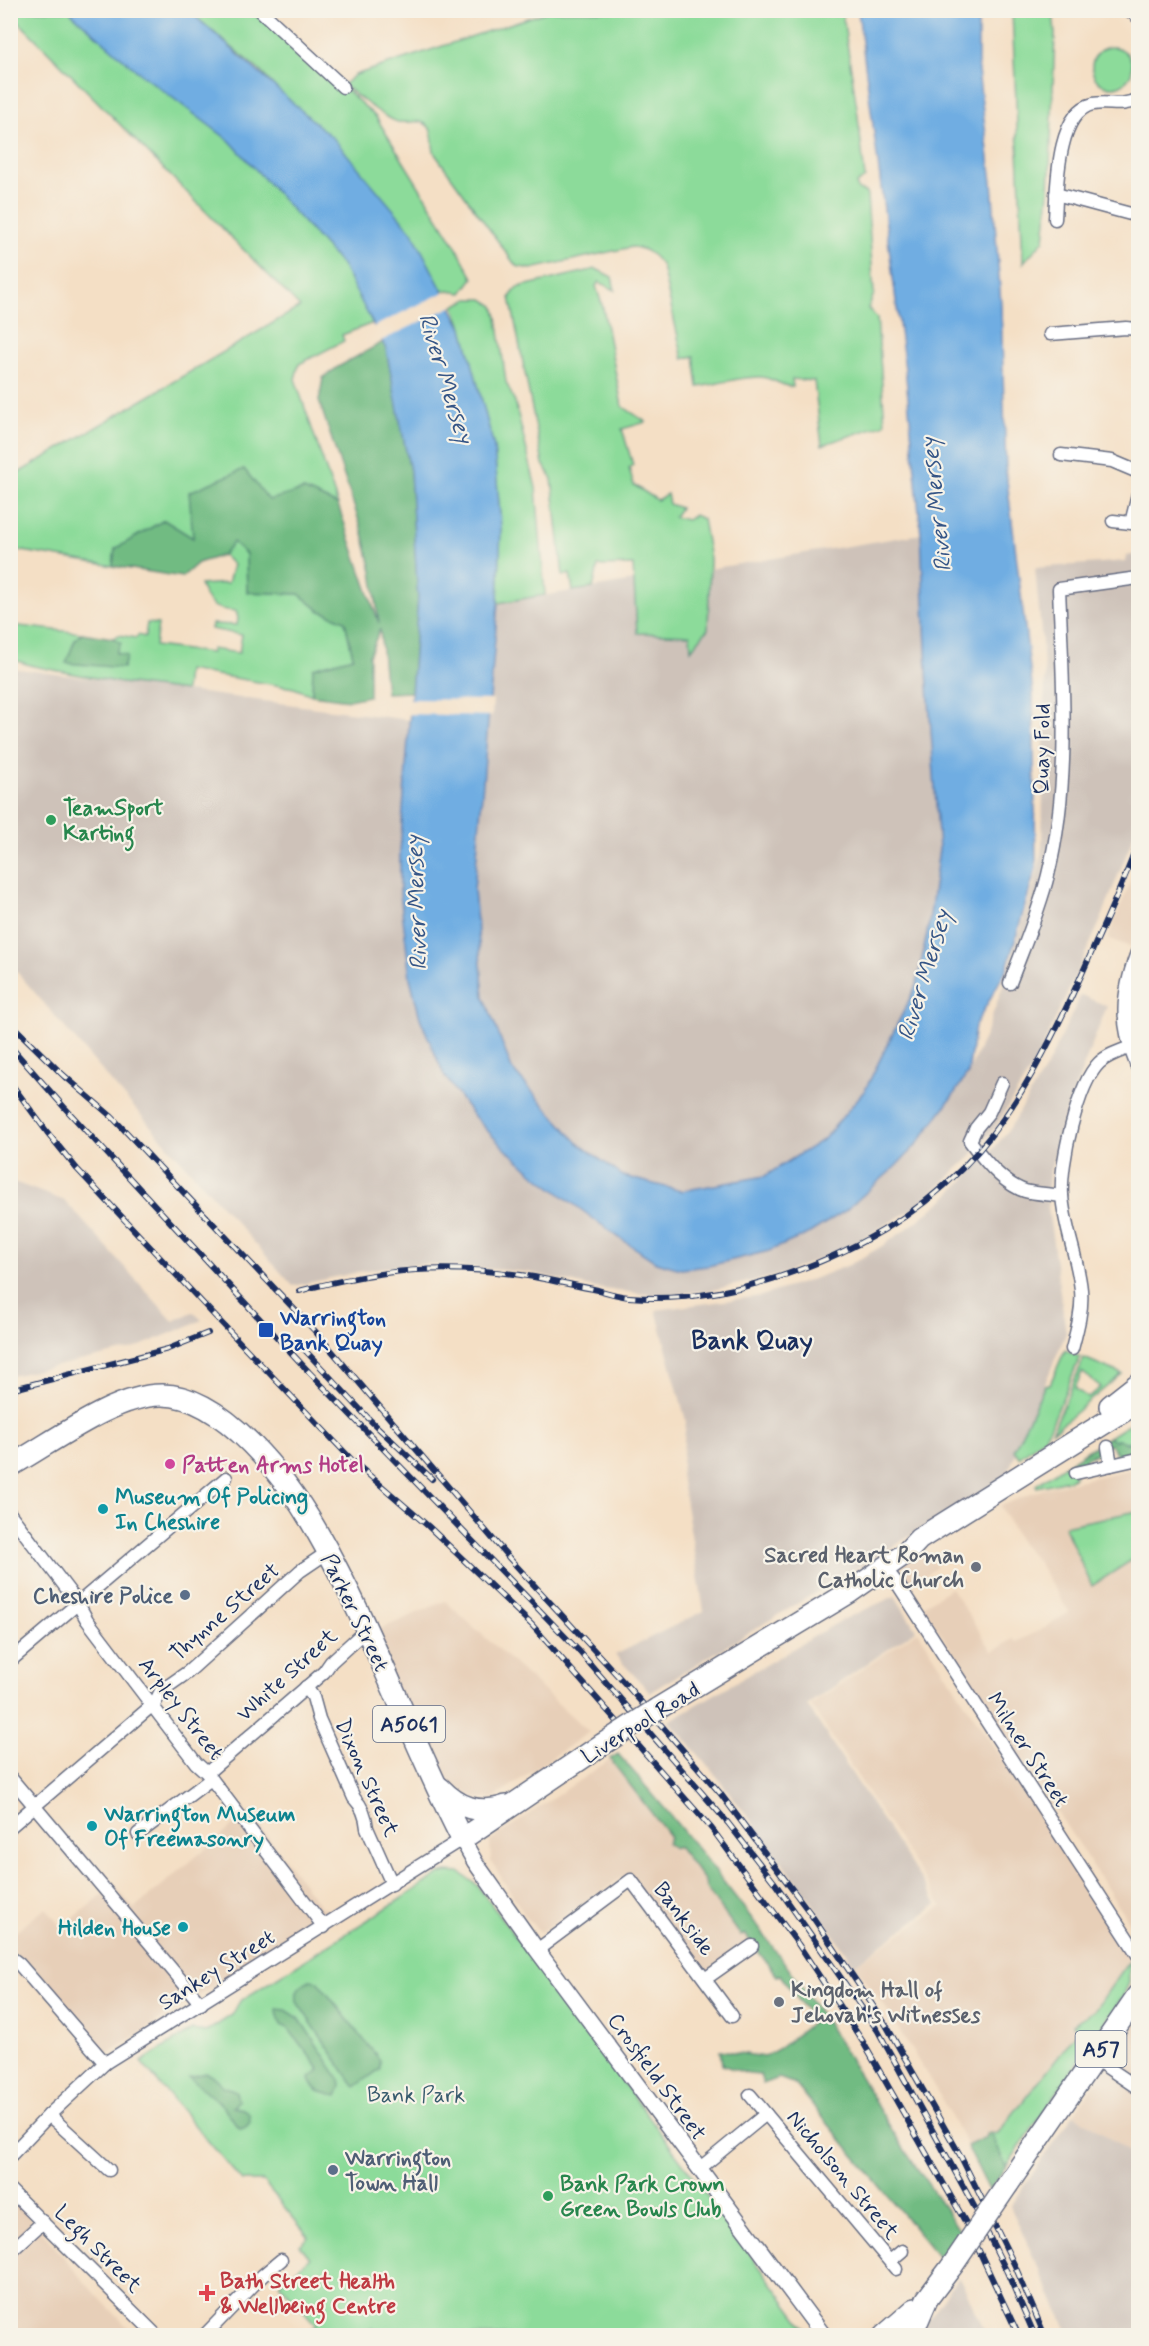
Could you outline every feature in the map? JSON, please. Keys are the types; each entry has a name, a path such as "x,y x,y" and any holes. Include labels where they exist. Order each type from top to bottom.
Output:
{"highway":[{"path":"1051,1458 1138,1384"},
{"name":"Parker Street","path":"10,1466 100,1414 144,1397 171,1395 189,1399 209,1409 231,1425 253,1446 289,1490 312,1523 366,1630 462,1839"},
{"path":"1051,1458 1138,1402"},
{"name":"Liverpool Road","path":"822,1608 850,1578 877,1559 902,1545 919,1539 1051,1458"},
{"name":"Liverpool Road","path":"462,1839 657,1709 850,1592 906,1552 919,1539"},
{"path":"436,1783 460,1805 480,1811 504,1807 519,1801"},
{"name":"A57","path":"884,2336 927,2299 952,2266 1138,1995"},
{"name":"A57","path":"906,2336 918,2320 927,2299"}],"street":[{"path":"260,10 343,87"},
{"path":"1129,10 1138,16"},
{"path":"1055,219 1056,194 1066,132 1078,113 1092,104 1129,104 1138,99"},
{"path":"1056,194 1138,216"},
{"path":"1050,334 1138,329"},
{"path":"1062,455 1112,461 1138,472"},
{"path":"1113,521 1131,523 1138,495"},
{"name":"Quay Fold","path":"1010,983 1048,878 1060,810 1063,688 1059,589 1138,578"},
{"path":"1138,954 1126,995 1125,1015 1131,1047 1138,1065"},
{"path":"1072,1349 1078,1323 1081,1290 1062,1196 1066,1149 1074,1116 1090,1074 1105,1058 1131,1047"},
{"path":"1002,1083 989,1113 976,1128 970,1141 982,1157 1009,1182 1025,1191 1062,1196"},
{"path":"1108,1447 1111,1465"},
{"path":"1076,1473 1138,1459"},
{"path":"10,1661 226,1478"},
{"name":"Arpley Street","path":"10,1514 152,1706 196,1763 209,1776 324,1927"},
{"name":"Thynne Street","path":"10,1827 152,1706 161,1691 188,1672 300,1571 328,1552"},
{"name":"Milner Street","path":"884,1567 899,1586 1138,1955"},
{"name":"White Street","path":"138,1834 209,1776 366,1630"},
{"name":"Dixon Street","path":"306,1687 313,1697 319,1719 352,1794 367,1820 367,1828 392,1884"},
{"path":"10,1777 201,2004"},
{"name":"Sankey Street","path":"10,2156 49,2115 105,2063 462,1839"},
{"name":"Crosfield Street","path":"462,1839 475,1862 537,1950 824,2336"},
{"name":"Bankside","path":"537,1950 631,1880 732,2016"},
{"path":"705,1979 752,1946"},
{"path":"11,1959 105,2063"},
{"path":"1095,2059 1138,2088"},
{"name":"Nicholson Street","path":"750,2095 893,2265 902,2251"},
{"name":"Nicholson Street","path":"699,2169 766,2114"},
{"path":"49,2115 109,2170"},
{"name":"Legh Street","path":"10,2190 158,2336"},
{"path":"10,2252 43,2222"},
{"path":"204,2336 277,2267"}],"shaded area":[{"path":"921,534 927,671 939,849 929,923 917,984 865,1090 824,1139 765,1176 681,1191 623,1176 578,1143 512,1069 484,996 474,890 498,603 634,581 638,633 691,635 691,649 708,629 709,569"},
{"path":"1138,554 1138,824 1100,922 1035,1063 994,1129 966,1161 929,1195 909,1211 846,1248 780,1275 712,1290 660,1296 595,1288 528,1272 427,1264 378,1268 293,1286 11,965 10,668 409,720 400,852 400,893 404,938 410,978 420,1018 444,1075 457,1094 501,1145 535,1175 638,1252 769,1251 808,1234 936,1120 968,1073 986,1033 1010,966 1034,887 1042,848 1045,674 1035,568 1125,561 1126,556"},
{"path":"1138,862 1138,926 1130,947 1108,938"},
{"path":"1081,995 1107,1006 1063,1119 1049,1176 1047,1201 1066,1333 1005,1479 650,1692 615,1655 704,1611 681,1475 686,1421 656,1310 761,1296 805,1282 849,1265 882,1246 916,1222 948,1196 1010,1128 1048,1064"},
{"path":"11,1181 65,1201 173,1321 193,1312 202,1320 133,1349 11,1376"},
{"path":"1138,1468 1138,1511 1064,1527 1092,1586 1138,1556 1138,1936 923,1606 951,1588 993,1652 1013,1639 1016,1642 1045,1628 1069,1612 1035,1558 1021,1543 1000,1506 1046,1488"},
{"path":"923,1552 937,1567 910,1585 904,1576 905,1562"},
{"path":"895,1596 916,1630 807,1705 937,1904 854,1965 811,1901 750,1819 669,1721 842,1620"},
{"path":"445,1601 589,1732 492,1799 477,1798 447,1785 369,1634"},
{"path":"918,1631 1131,1957 1095,2010 1073,2024 1078,2031 998,2133 986,2134 987,2137 967,2146 940,2096 882,2002 854,1965 942,1906 811,1705"},
{"path":"614,1757 754,1939 701,1977 627,1874 541,1932 528,1920 491,1861 490,1841"},
{"path":"249,1812 321,1907 326,1908 327,1914 105,2055 11,1949 10,1936 46,1908 62,1928 114,1885 134,1909"},
{"path":"1138,2018 1138,2158 1074,2114"},
{"path":"1074,2114 1138,2158 1138,2335 1069,2335 1010,2206"},
{"path":"10,2199 34,2222 87,2285 135,2335 11,2335"},
{"path":"959,2276 987,2335 918,2335"}],"green space":[{"path":"11,10 69,11 136,70 230,141 342,265 373,323 342,335 344,341 299,364 295,379 338,505 304,490 269,501 194,539 115,549 113,566 11,549 10,478 300,307 10,13"},
{"path":"189,11 260,11 376,117 473,278 462,293 442,290 412,232 260,71"},
{"path":"549,11 842,11 865,178 856,184 858,190 865,192 867,196 874,294 868,308 877,318 885,424 822,445 814,381 792,379 793,387 754,377 698,387 694,356 683,359 662,266 653,255 632,247 531,269 516,266 435,154 429,127 422,122 393,120 378,112 343,85 355,75"},
{"path":"1012,11 1053,11 1055,34 1049,192 1044,240 1023,263"},
{"path":"1112,47 1120,48 1126,53 1131,59 1131,75 1126,81 1120,86 1112,87 1104,86 1098,81 1093,75 1092,67 1093,59 1098,53 1104,48"},
{"path":"596,269 612,277 615,290 599,282 596,286 603,308 622,406 646,422 622,429 633,465 629,468 634,485 657,500 667,494 669,504 680,508 674,517 687,520 694,515 703,519 710,559 708,629 691,650 690,635 637,633 633,565 598,566 593,588 573,591 570,574 563,576 552,479 543,464 510,297 517,288 523,286"},
{"path":"468,299 483,299 494,306 497,317 506,382 515,402 536,488 545,595 498,603 501,527 494,447 464,332 454,306"},
{"path":"383,342 410,471 418,598 411,692 386,693 380,629 369,656 369,696 349,700 312,695 313,668 353,657 345,621 319,610 299,594 247,592 246,554 233,542 223,555 198,563 182,577 113,566 115,549 164,520 193,538 189,492 244,469 269,500 304,490 338,505 379,623 372,571 363,533 319,401 323,378"},
{"path":"233,542 246,554 247,592 299,594 319,610 345,621 353,657 313,668 312,695 294,688 187,670 185,691 122,683 33,666 11,659 11,625 82,633 75,640 67,663 116,653 120,643 113,638 119,635 145,637 147,623 158,624 155,646 211,653 211,649 239,653 242,635 211,629 212,624 237,625 236,611 213,606 200,585 228,583 233,565 223,555"},
{"path":"82,633 113,638 121,643 116,653 127,656 123,668 66,663 75,640"},
{"path":"1065,1350 1080,1357 1050,1428 1044,1438 1019,1457 1014,1450 1045,1385 1050,1384"},
{"path":"1084,1358 1122,1374 1052,1432","holes":["1082,1372 1101,1387 1088,1398 1075,1388"]},
{"path":"1138,1418 1138,1434 1135,1442 1114,1441 1109,1437"},
{"path":"1138,1434 1138,1452 1117,1456 1111,1445 1101,1448 1101,1451 1085,1459 1086,1465 1073,1468 1065,1465 1109,1437 1114,1441 1119,1439 1125,1443 1135,1442 1134,1436"},
{"path":"1065,1465 1073,1468 1075,1475 1072,1479 1037,1487 1036,1485"},
{"path":"1138,1511 1138,1556 1092,1586 1064,1526"},
{"path":"618,1754 723,1880 796,1979 830,2029 906,2152 953,2220 960,2232 941,2260 795,2084 779,2078 763,2084 760,2075 748,2074 722,2065 720,2050 764,2057 780,2048 814,2021 780,1975 777,1976 745,1934 741,1936 706,1888 705,1881 679,1847 674,1848 667,1843 670,1837 610,1759"},
{"name":"Bank Park","path":"460,1873 477,1885 810,2335 380,2336 373,2328 369,2330 372,2335 305,2335 316,2325 280,2284 310,2258 300,2245 309,2237 263,2181 242,2181 141,2062 192,2030 206,2032 232,2015 240,2001 440,1874"},
{"path":"1129,1961 1129,1983 1122,1998 1006,2167 991,2134 998,2133 1078,2031 1073,2024 1095,2010"},
{"path":"310,1980 317,1981 380,2060 380,2069 355,2087 297,2002 299,1988"},
{"path":"276,2009 286,2010 299,2018 340,2080 341,2086 337,2096 313,2087 309,2079 320,2070 288,2028 281,2025"},
{"path":"206,2073 223,2086 236,2091 238,2101 233,2107 249,2113 250,2122 246,2127 240,2129 223,2106 189,2077"},
{"path":"991,2133 1006,2167 989,2190 967,2146"}],"water":[{"name":"River Mersey","path":"69,11 189,11 335,140 412,232 464,332 494,447 501,527 498,603 474,890 484,996 512,1069 578,1143 623,1176 681,1191 765,1176 824,1139 865,1090 917,984 929,923 939,849 927,671 921,534 906,377 858,11 978,11 978,71 992,182 1001,304 1006,472 1033,693 1036,868 1007,968 975,1026 968,1073 918,1143 895,1167 845,1211 808,1234 769,1251 708,1266 681,1269 656,1262 615,1235 535,1175 501,1145 471,1113 444,1075 420,1018 410,978 400,893 400,852 418,598 410,471 386,349 342,265 230,141 136,70"}],"pier":[{"path":"446,291 453,306 379,342 371,328"},
{"path":"407,699 493,700 492,716 406,714"}],"railway":[{"path":"299,1291 359,1277 444,1269 534,1277 625,1297 673,1298 696,1296 762,1282 804,1268 859,1244 905,1216 945,1185 979,1151 1008,1112 1035,1068 1060,1020 1113,905 1138,843"},
{"path":"10,1023 66,1078"},
{"path":"10,1046 309,1372 578,1650 728,1823 774,1882 878,2031 975,2208 1007,2272 1035,2336"},
{"path":"60,1072 112,1117 314,1330 510,1559 629,1688 720,1793 810,1913 886,2025 960,2155 1015,2266 1045,2336"},
{"path":"10,1082 77,1169 212,1313 354,1462 428,1526 532,1625 712,1829 798,1944 863,2042 966,2223 1019,2336"},
{"path":"10,1390 168,1349 208,1333"},
{"path":"302,1347 371,1421 432,1479"}],"place":[{"name":"TeamSport Karting","path":"51,820"},
{"name":"Warrington Bank Quay","path":"266,1330"},
{"name":"Patten Arms Hotel","path":"170,1464"},
{"name":"Museum Of Policing In Cheshire","path":"103,1509"},
{"name":"Sacred Heart Roman Catholic Church","path":"976,1567"},
{"name":"Cheshire Police","path":"185,1595"},
{"name":"Warrington Museum Of Freemasonry","path":"92,1826"},
{"name":"Hilden House","path":"183,1927"},
{"name":"Kingdom Hall of Jehovah's Witnesses","path":"779,2002"},
{"name":"Warrington Town Hall","path":"333,2170"},
{"name":"Bank Park Crown Green Bowls Club","path":"548,2196"},
{"name":"Bath Street Health & Wellbeing Centre","path":"207,2293"}],"district":[{"name":"Bank Quay","path":"752,1340"}]}
